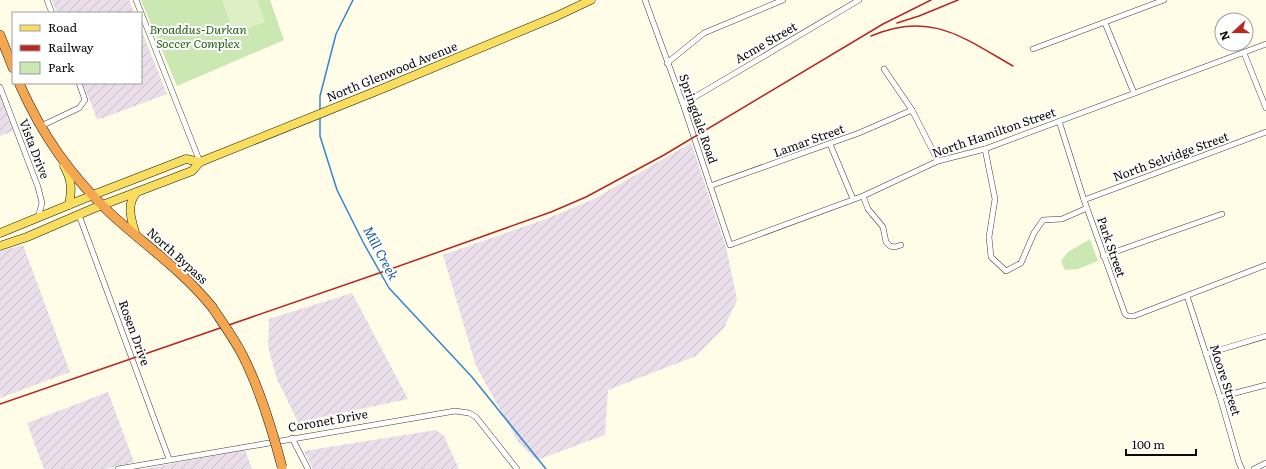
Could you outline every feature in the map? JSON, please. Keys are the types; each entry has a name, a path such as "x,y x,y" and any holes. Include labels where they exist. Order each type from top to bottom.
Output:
{"highway":[{"path":"0,35 12,65"},
{"name":"North Bypass","path":"20,84 41,126 57,152 93,195 136,236 180,274 212,307 233,338 250,370 259,392 283,468"}],"main road":[{"name":"North Glenwood Avenue","path":"0,246 192,171 200,162 292,126 547,21 591,0"},
{"path":"57,152 71,181 72,189 69,205"},
{"name":"North Glenwood Avenue","path":"0,233 186,159 200,162"},
{"path":"136,236 130,213 131,203 137,192"}],"street":[{"path":"47,0 52,12"},
{"path":"136,0 141,12"},
{"name":"Springdale Road","path":"645,0 683,104 730,245"},
{"path":"667,62 704,33 783,0"},
{"name":"Acme Street","path":"683,104 859,0"},
{"path":"1033,49 1164,0"},
{"path":"142,15 200,162"},
{"path":"1105,22 1134,93"},
{"name":"North Hamilton Street","path":"730,245 863,196 938,161 985,149 1266,44"},
{"path":"1244,53 1266,108"},
{"path":"884,69 912,110 938,161"},
{"path":"41,126 73,112 83,104 85,100 79,84"},
{"name":"Vista Drive","path":"0,87 38,187 42,203 38,218"},
{"name":"Lamar Street","path":"710,186 830,144 912,110"},
{"name":"Park Street","path":"1059,121 1122,311 1128,316 1187,296"},
{"name":"North Selvidge Street","path":"1084,200 1266,132"},
{"path":"830,144 852,199"},
{"path":"985,149 995,199 989,237 991,258 1006,271 1021,263 1034,233 1043,220 1062,219 1087,208"},
{"path":"863,196 868,210 883,227 886,242 890,246 896,247 901,245"},
{"path":"1103,256 1222,214"},
{"name":"Rosen Drive","path":"79,215 169,459"},
{"path":"1187,296 1266,265"},
{"name":"Moore Street","path":"1187,296 1242,469"},
{"path":"1206,354 1266,336"},
{"path":"1220,397 1266,384"},
{"name":"Coronet Drive","path":"118,469 443,411 463,412 476,417 517,469"},
{"path":"292,438 308,469"},
{"path":"1254,469 1266,463"}],"shaded area":[{"path":"52,0 129,0 134,12 57,12"},
{"path":"142,32 167,94 97,119 83,84 142,84"},
{"path":"0,97 13,131 0,136"},
{"path":"691,143 726,247 737,300 724,328 696,356 608,390 605,435 537,460 519,443 476,366 443,255 546,219 594,199"},
{"path":"23,245 70,372 0,398 0,251"},
{"path":"352,293 408,399 298,422 277,379 268,347 269,319"},
{"path":"108,392 134,462 106,469 44,469 27,423"},
{"path":"436,430 444,436 459,469 313,469 304,451"},
{"path":"245,450 252,469 143,469"}],"green space":[{"name":"Broaddus-Durkan Soccer Complex","path":"141,0 270,0 284,40 177,86"},
{"path":"222,0 257,0 265,22 233,33"},
{"path":"1090,239 1098,261 1078,269 1065,270 1061,261 1068,252"}],"waterway":[{"name":"Mill Creek","path":"320,111 320,96 336,34 353,0"},
{"name":"Mill Creek","path":"320,117 320,136 337,190 363,242 389,288 472,377 546,469"}],"railway":[{"path":"0,404 388,270 551,212 586,197 664,155 883,24 931,0"},
{"path":"897,23 919,16 958,0"},
{"path":"871,36 892,29 911,26 929,27 961,37 1013,66"}]}
